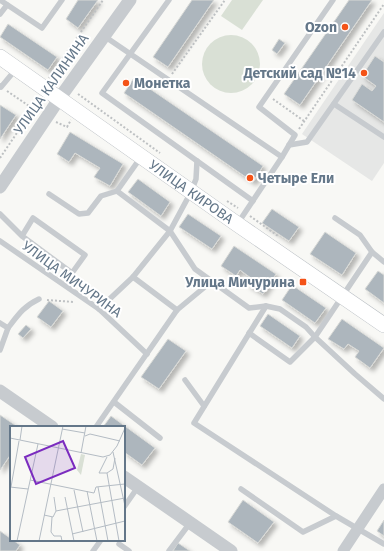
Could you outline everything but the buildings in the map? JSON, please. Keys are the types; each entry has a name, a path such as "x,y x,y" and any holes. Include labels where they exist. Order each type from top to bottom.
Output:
{"main road":[{"name":"УЛИЦА КИРОВА","path":"0,57 191,192 241,218 342,296 384,325"}],"street":[{"name":"УЛИЦА КАЛИНИНА","path":"0,186 59,99 130,0"},
{"path":"0,391 51,426"},
{"path":"125,477 231,551"},
{"path":"343,551 384,489"}],"lane":[{"path":"0,0 42,28 62,0"},
{"path":"168,0 102,93 253,201"},
{"path":"241,218 282,157 295,134 259,107 334,0"},
{"path":"0,14 6,5"},
{"path":"289,145 307,142 384,32"},
{"path":"104,36 282,157"},
{"path":"0,86 16,69"},
{"path":"334,104 384,137"},
{"path":"49,194 79,214 88,213 102,196 117,191 142,157"},
{"path":"99,309 133,277 170,231 191,192 196,179 197,161"},
{"path":"117,191 170,231 195,269 249,308 266,306 280,309 306,327 355,374 384,399"},
{"path":"0,214 22,236 72,273 85,256 33,218 22,236"},
{"path":"335,218 360,235 372,252 384,262"},
{"name":"УЛИЦА МИЧУРИНА","path":"0,241 99,309 147,354"},
{"path":"249,333 290,362 315,337 372,252"},
{"path":"133,277 177,310"},
{"path":"97,426 177,310 212,281"},
{"path":"0,350 8,328 20,312 30,304 40,299"},
{"path":"266,306 194,423 336,516 384,544"},
{"path":"0,323 8,328"},
{"path":"185,380 204,406"},
{"path":"114,402 160,438"},
{"path":"125,506 138,486"},
{"path":"241,489 303,532 336,516"},
{"path":"169,551 190,523"},
{"path":"93,551 100,541"},
{"path":"120,544 129,551"}],"path":[{"path":"49,77 103,0"},
{"path":"168,80 225,0"},
{"path":"295,134 384,4"},
{"path":"0,86 33,109"},
{"path":"78,94 166,157"},
{"path":"267,95 304,121"},
{"path":"0,158 33,109 38,96"},
{"path":"55,122 67,127 72,119"},
{"path":"222,197 241,218 284,240"},
{"path":"40,299 90,304"}],"shaded area":[{"path":"232,0 263,0 242,30 221,16"},
{"name":"Детский сад №14","path":"384,13 384,163 372,181 302,134"},
{"path":"225,35 237,35 252,43 260,58 260,70 252,85 237,93 225,93 210,85 202,70 202,58 210,43"}],"place":[{"name":"Ozon","path":"345,27"},
{"name":"Детский сад №14","path":"364,73"},
{"name":"Монетка","path":"126,83"},
{"name":"Четыре Ели","path":"250,178"},
{"name":"Улица Мичурина","path":"303,282"}]}
